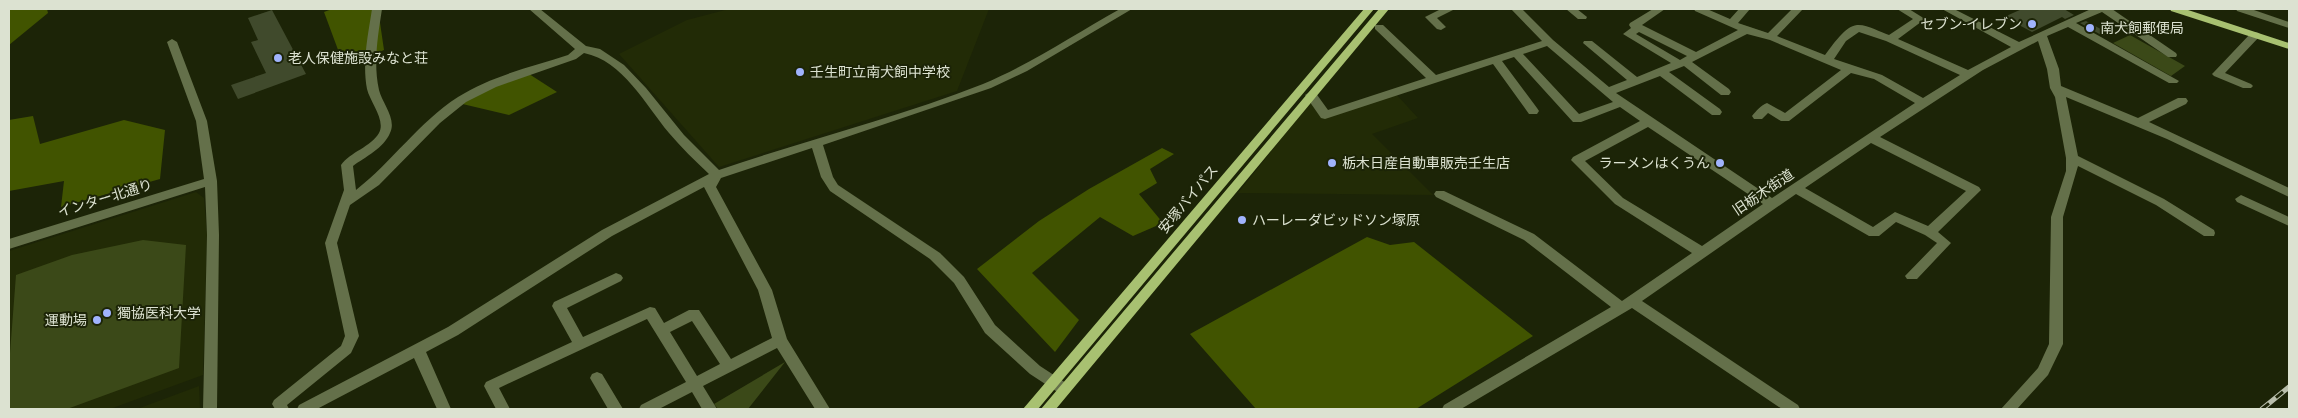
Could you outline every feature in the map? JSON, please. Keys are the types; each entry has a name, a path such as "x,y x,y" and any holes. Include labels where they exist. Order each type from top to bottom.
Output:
{"main road":[{"name":"安塚バイパス","path":"1030,409 1369,9"},
{"name":"安塚バイパス","path":"1048,409 1384,9"},
{"path":"2175,9 2289,46"}],"street":[{"path":"282,409 279,404 346,349 352,336 331,243 334,230 350,190 348,165 380,139 385,132 385,119 373,91 370,64 377,9"},
{"path":"534,9 582,49 592,50 628,73 670,127 717,175"},
{"path":"304,409 418,350 485,312 626,222 717,175 940,104 996,82 1127,9"},
{"path":"1441,27 1430,17 1450,9"},
{"path":"1516,9 1549,42 1621,103 1772,204"},
{"path":"1571,9 1582,17"},
{"path":"1660,9 1634,25 1696,56"},
{"path":"1699,9 1746,30 1770,37 1849,69 1878,77 1923,103"},
{"path":"1731,24 1745,9"},
{"path":"1770,37 1798,9"},
{"path":"1890,39 1920,19 1902,9"},
{"path":"1947,9 2020,47"},
{"path":"2105,9 2172,55"},
{"path":"2241,9 2289,25"},
{"name":"旧栃木街道","path":"1453,408 1626,304 1795,188 1969,74 2041,35 2068,23 2088,10"},
{"path":"2068,23 2173,81"},
{"path":"1379,27 1433,79"},
{"path":"1639,27 1628,34 1682,63 1725,92"},
{"path":"1827,60 1842,39 1858,28 1890,39 1969,74"},
{"path":"1609,91 1682,63 1746,30"},
{"path":"2008,409 2043,371 2056,344 2057,216 2072,171 2072,158 2061,97 2056,88 2053,69 2041,35"},
{"path":"2248,86 2218,74 2255,35"},
{"path":"172,42 204,130 211,181 213,231 210,409"},
{"path":"1310,95 1325,115 1549,42"},
{"path":"1588,43 1635,81"},
{"path":"346,202 371,186 448,109 466,97 572,57 582,49"},
{"path":"1516,53 1577,120 1621,103"},
{"path":"1495,59 1533,111"},
{"path":"1758,116 1767,108 1785,118 1849,69"},
{"path":"1661,71 1716,112"},
{"path":"2056,88 2138,122 2289,193"},
{"path":"2138,122 2182,100"},
{"path":"1648,122 1577,160 1619,201 1701,252"},
{"path":"1871,138 1975,190 1930,232"},
{"path":"818,144 827,177 834,188 935,256 949,268 990,329 1052,383 1064,389"},
{"path":"2072,158 2160,202 2209,233"},
{"path":"717,175 710,187 765,290 780,340 823,409"},
{"name":"インター北通り","path":"9,244 211,181"},
{"path":"1795,188 1874,233 1895,216 1930,232 1945,243 1912,276"},
{"path":"1440,194 1529,238 1626,304 1793,409"},
{"path":"2241,199 2289,222"},
{"path":"580,344 559,306 616,278"},
{"path":"503,409 491,386 650,312 710,409"},
{"path":"662,330 694,314 729,367"},
{"path":"646,409 780,340"},
{"path":"418,350 441,408"},
{"path":"598,378 616,409"}],"shaded area":[{"name":"壬生町立南犬飼中学校","path":"729,9 989,9 957,91 719,167 619,54 687,20"},
{"path":"2130,35 2185,66 2171,76 2113,43"},
{"name":"栃木日産自動車販売壬生店","path":"1396,94 1418,118 1372,134 1433,195 1238,193 1311,101 1325,115"},
{"name":"運動場","path":"196,192 204,198 207,235 203,375 110,409 9,409 9,251"},
{"name":"運動場","path":"143,240 186,245 179,368 67,409 9,409 9,366 16,275 72,255"},
{"path":"785,362 748,409 718,409 714,404"},
{"path":"199,386 200,409 137,409"}],"green space":[{"path":"9,9 47,9 48,13 9,45"},
{"path":"332,9 378,9 384,50 344,66 324,12"},
{"path":"526,72 557,92 509,115 454,102"},
{"path":"33,116 40,144 124,120 165,130 160,179 61,207 64,181 9,191 9,120"},
{"path":"1162,148 1174,154 1150,169 1157,183 1139,194 1163,223 1133,236 1100,217 1032,273 1079,320 1055,352 977,269 1039,221 1089,189"},
{"path":"1367,237 1390,245 1414,242 1533,336 1416,409 1256,409 1190,334"}],"building":[{"name":"セブン-イレブン","path":"2022,9 2064,9 2074,15 2065,19 2062,17 2032,32 2004,17"},
{"name":"老人保健施設みなと荘","path":"272,10 306,74 238,99 231,85 266,73 251,42 258,40 248,18"},
{"path":"2086,21 2108,33 2103,36 2080,23"}],"railway":[{"path":"2262,409 2289,387"}],"place":[{"name":"セブン-イレブン","path":"2032,24"},
{"name":"南犬飼郵便局","path":"2090,28"},
{"name":"老人保健施設みなと荘","path":"278,58"},
{"name":"壬生町立南犬飼中学校","path":"800,72"},
{"name":"栃木日産自動車販売壬生店","path":"1332,163"},
{"name":"ラーメンはくうん","path":"1720,163"},
{"name":"ハーレーダビッドソン塚原","path":"1242,220"},
{"name":"獨協医科大学","path":"107,313"},
{"name":"運動場","path":"97,320"}]}
